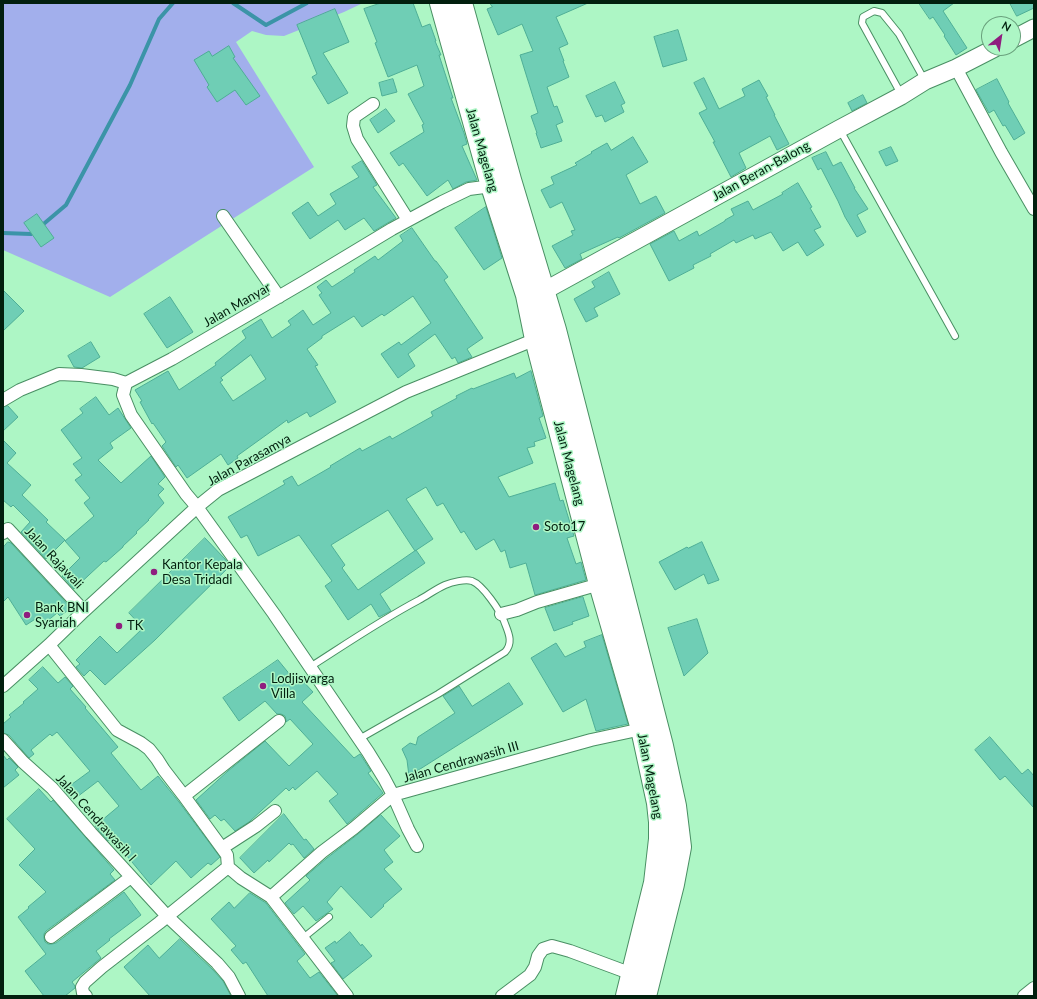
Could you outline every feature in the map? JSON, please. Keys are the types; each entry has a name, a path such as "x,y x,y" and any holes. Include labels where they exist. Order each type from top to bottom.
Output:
{"highway":[{"name":"Jalan Magelang","path":"441,3 492,186 535,293"},
{"name":"Jalan Magelang","path":"461,3 510,180 535,293 658,732 675,806 680,847 673,884 644,996"},
{"name":"Jalan Magelang","path":"546,334 600,584 642,730 658,803 660,839 655,883 627,996"}],"main road":[{"path":"1021,35 1034,28"},
{"name":"Jalan Beran-Balong","path":"535,293 901,96 925,81 981,56"}],"street":[{"path":"956,68 1001,152 1034,209"},
{"path":"373,104 354,117 353,126 357,139 408,220"},
{"name":"Jalan Manyar","path":"126,383 172,359 408,220 469,189 492,186"},
{"path":"223,216 279,297"},
{"name":"Jalan Parasamya","path":"3,686 197,507 218,490 406,392 546,334"},
{"path":"4,396 59,374 81,374 113,379 126,383 123,395 131,416 186,494 197,507"},
{"name":"Jalan Cendrawasih III","path":"197,507 274,614 384,778 393,795 591,740 642,730"},
{"name":"Jalan Rajawali","path":"5,529 84,611"},
{"path":"501,614 600,584"},
{"path":"49,645 117,730 149,749 227,855 228,867 241,878 271,896 347,996"},
{"path":"184,796 279,721"},
{"name":"Jalan Cendrawasih I","path":"3,740 23,762 52,788 167,916 217,963 229,977 239,996"},
{"path":"271,896 322,852 354,828 393,795 417,846"},
{"path":"222,848 256,826 275,810"},
{"path":"86,996 83,993 82,987 85,982 228,867"},
{"path":"51,937 131,876"},
{"path":"502,996 530,975 535,967 538,956 543,949 552,946 570,951 632,974"},
{"path":"1024,996 1034,988"}],"lane":[{"path":"901,96 862,23 863,17 874,11 882,13 899,34 925,81"},
{"path":"839,129 955,336"},
{"path":"310,667 400,610 447,584 471,581 479,585 501,614 510,638 510,644 505,652 438,694 359,740"},
{"path":"303,938 329,917"}],"shaded area":[{"path":"3,3 363,3 284,36 266,35 252,31 236,42 314,167 110,297 3,250"}],"building":[{"path":"381,3 413,3 422,27 430,24 441,55 439,55 453,98 451,98 467,144 462,146 477,180 466,182 453,189 448,180 427,196 403,163 399,166 390,153 424,132 422,125 424,124 408,94 424,86 417,65 388,77 375,43 377,42 364,9"},
{"path":"490,3 588,3 556,17 568,44 559,48 569,77 547,87 554,107 557,106 563,122 556,125 562,141 541,148 531,116 538,113 520,55 533,51 522,24 498,35 487,9 492,7"},
{"path":"919,3 954,3 943,11 967,48 956,55 933,17 930,19"},
{"path":"1010,3 1034,3 1034,8 1017,16"},
{"path":"335,9 349,42 323,53 348,93 328,104 312,77 317,74 297,25"},
{"path":"678,30 687,60 663,67 654,37"},
{"path":"229,46 235,57 233,58 260,96 246,105 235,90 217,102 207,87 209,85 194,60 209,51 212,56"},
{"path":"704,78 719,109 745,96 742,89 759,80 768,96 766,97 789,144 777,150 770,136 739,153 746,168 731,177 713,142 715,142 699,113 707,109 694,83"},
{"path":"393,79 397,92 382,96 379,83"},
{"path":"997,79 1009,102 1008,103 1025,133 1014,140 1005,125 1003,126 994,110 989,113 976,90"},
{"path":"615,82 625,103 621,105 624,112 605,122 602,115 596,117 586,96"},
{"path":"863,95 867,103 852,111 848,103"},
{"path":"386,109 395,121 378,133 370,120"},
{"path":"633,137 648,162 626,175 640,204 656,196 665,213 619,238 618,237 580,254 582,259 565,268 552,246 573,235 571,231 575,230 562,202 550,208 541,190 554,184 551,177 577,165 575,163 592,153 591,152 607,143 611,150"},
{"path":"891,147 898,161 886,166 879,152"},
{"path":"826,152 833,166 841,162 854,188 868,209 857,215 866,232 857,237 845,217 821,168 818,170 812,158"},
{"path":"362,161 377,185 373,187 396,218 374,231 364,218 345,230 338,220 310,239 292,213 308,202 318,216 336,204 330,194 359,177 352,167"},
{"path":"798,183 812,207 810,208 821,227 814,230 824,245 807,256 798,242 783,251 771,232 755,239 753,235 736,243 734,240 710,254 711,256 693,265 694,268 669,281 650,244 674,231 679,241 697,231 699,236 734,215 731,209 748,201 753,210 783,194 782,193"},
{"path":"486,207 502,258 484,270 455,228"},
{"path":"37,214 54,238 41,247 24,223"},
{"path":"412,228 448,277 444,280 483,338 467,349 472,357 458,363 455,357 452,359 435,334 408,354 415,366 398,378 381,354 399,342 401,345 431,323 413,296 384,316 382,314 362,327 354,316 322,336 322,338 307,349 318,365 315,366 336,402 310,417 307,412 288,423 287,420 237,456 238,458 228,465 221,454 187,478 178,465 176,467 162,446 166,442 153,423 152,424 140,402 142,401 135,390 168,371 179,390 216,365 215,363 246,338 242,331 261,319 272,338 291,325 288,321 303,310 313,325 331,313 319,295 322,293 317,287 326,280 332,287 355,272 354,270 375,256 378,260 403,241 400,236","holes":["251,355 266,379 233,401 220,382 223,380 221,378"]},
{"path":"609,272 620,294 594,308 598,316 586,322 574,299 595,287 592,282"},
{"path":"3,290 24,311 3,331"},
{"path":"170,297 193,332 167,348 144,314"},
{"path":"91,342 100,357 82,368 74,367 68,356"},
{"path":"531,371 543,416 539,418 546,438 534,442 535,446 527,448 533,463 498,477 509,497 555,483 560,501 563,500 574,536 567,538 576,564 581,562 586,580 535,595 526,563 510,568 505,550 501,552 494,539 476,550 464,531 461,533 443,503 437,506 426,487 406,499 433,539 416,550 425,563 380,594 391,611 379,617 371,604 348,620 325,586 332,581 299,535 258,556 247,535 241,538 228,517 285,484 283,481 292,476 298,486 360,448 362,451 390,436 392,439 433,416 431,412 472,388 473,389 514,373 516,378","holes":["388,510 415,551 358,590 342,568 345,565 331,545"]},
{"path":"96,397 109,415 118,408 131,428 110,443 113,448 98,460 121,483 151,456 165,477 158,484 164,489 158,495 164,503 123,547 106,562 104,561 74,589 62,576 80,558 65,541 94,516 84,503 90,498 75,480 82,475 73,464 82,458 61,430 83,413 80,409"},
{"path":"8,406 18,417 3,431 3,407"},
{"path":"3,440 16,453 7,463 31,485 22,495 48,520 46,522 65,540 46,559 21,532 30,522 13,505 11,507 3,500"},
{"path":"205,538 230,566 155,640 105,685 90,670 84,676 76,667 80,664 76,660 100,636 117,653 143,628 129,613"},
{"path":"8,542 11,543 71,608 60,616 57,613 45,623 40,616 26,625 8,597 3,602 3,548"},
{"path":"702,542 719,580 708,584 704,574 675,590 659,562 687,547 688,548"},
{"path":"583,597 589,616 554,631 545,608"},
{"path":"697,619 708,653 684,676 668,628"},
{"path":"602,635 628,724 596,731 586,699 563,712 531,658 556,643 565,657 586,647 584,642"},
{"path":"278,660 296,682 300,678 313,692 302,702 354,758 360,754 371,771 368,773 383,793 347,824 329,801 338,794 317,771 295,790 293,787 289,791 286,788 249,822 235,831 224,819 221,821 215,815 210,819 196,800 228,771 265,741 289,766 313,744 290,719 286,722 285,716 277,714 265,701 239,721 223,698"},
{"path":"43,667 58,683 65,677 73,686 70,689 118,747 111,753 141,790 158,776 220,857 211,865 208,863 191,878 176,861 151,885 127,856 129,855 114,836 108,841 95,826 119,806 98,781 73,800 64,790 90,771 57,732 52,736 50,734 31,750 34,754 29,758 9,735 3,733 3,724 11,717 9,715 38,689 29,680"},
{"path":"509,683 523,704 409,776 407,760 402,749 410,743 416,745 418,737 455,713 443,696 459,686 472,706"},
{"path":"990,737 1022,774 1028,769 1034,776 1034,808 1005,776 1000,780 975,750"},
{"path":"3,755 7,760 9,758 18,767 15,770 19,775 3,788"},
{"path":"39,789 51,802 53,800 114,870 110,874 115,880 46,931 44,934 45,942 48,944 56,943 124,892 141,915 109,939 110,940 96,951 101,958 72,982 75,988 65,996 44,996 25,971 46,954 18,917 46,892 19,865 35,849 7,819"},
{"path":"284,814 304,840 306,839 314,849 304,858 293,844 291,845 289,843 269,862 268,860 254,873 240,858"},
{"path":"381,815 400,836 384,850 393,862 384,869 402,889 383,905 384,906 371,918 341,886 327,902 333,909 316,921 303,906 294,914 285,903 310,880 306,876"},
{"path":"250,893 266,903 305,954 297,961 310,978 319,972 338,996 268,996 246,962 243,964 231,950 236,946 211,919 229,902 234,908"},
{"path":"350,932 361,946 362,944 372,956 343,979 331,963 335,961 325,948 335,941 336,943"},
{"path":"180,939 223,981 231,996 150,996 124,967 148,945 159,958"}],"waterway":[{"path":"40,227 66,205 130,85 159,19 173,3"},
{"path":"233,3 266,25 307,3"},
{"path":"3,233 31,234 34,231"}],"place":[{"name":"Soto17","path":"536,527"},
{"name":"Kantor Kepala Desa Tridadi","path":"154,572"},
{"name":"Bank BNI Syariah","path":"27,615"},
{"name":"TK","path":"119,626"},
{"name":"Lodjisvarga Villa","path":"263,686"}]}
